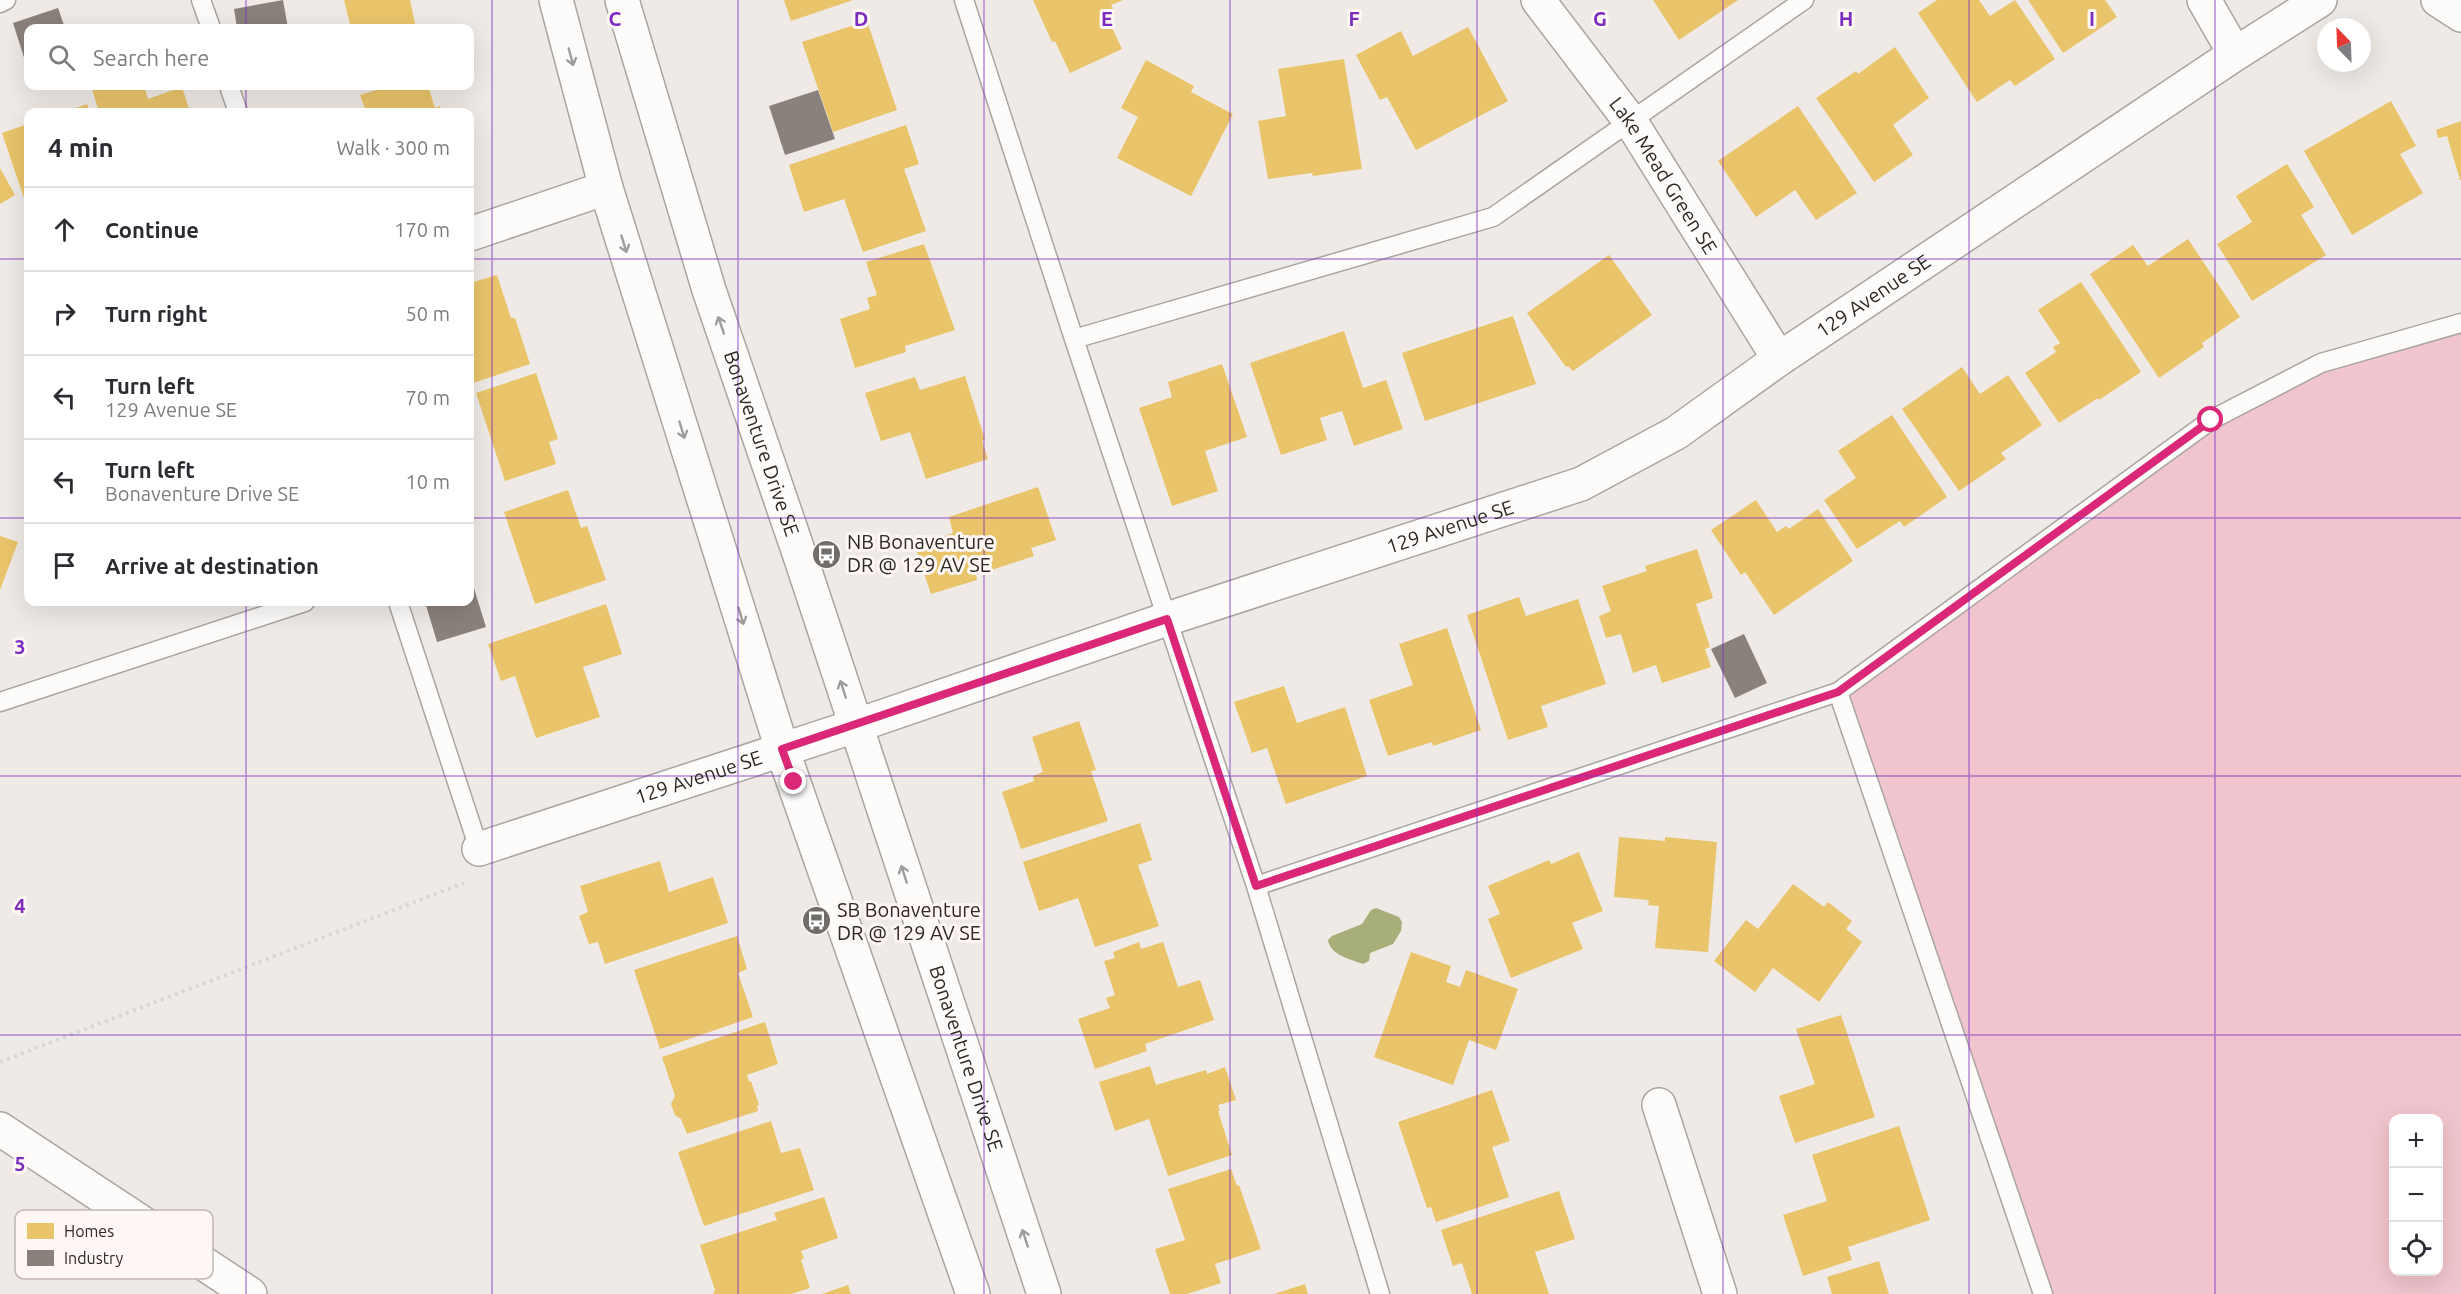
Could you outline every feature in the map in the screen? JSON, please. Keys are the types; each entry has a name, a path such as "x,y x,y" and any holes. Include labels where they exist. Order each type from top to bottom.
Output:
{"street":[{"path":"556,0 606,188 782,749 973,1294"},
{"name":"Bonaventure Drive SE","path":"622,0 710,290 1044,1294"},
{"name":"Lake Mead Green SE","path":"1538,0 1631,122 1779,359"},
{"path":"2204,0 2235,54"},
{"name":"129 Avenue SE","path":"479,849 855,726 1167,619 1581,484 1676,434 1779,359 2235,54 2320,0"},
{"path":"2438,0 2461,15"},
{"path":"474,233 606,188"},
{"path":"1659,1105 1720,1294"},
{"path":"0,1129 123,1210"},
{"path":"213,1270 250,1294"}],"lane":[{"path":"0,3 6,0"},
{"path":"201,0 210,24"},
{"path":"964,0 1256,886 1380,1294"},
{"path":"1074,339 1493,217 1804,0"},
{"path":"230,90 237,108"},
{"path":"1256,886 1838,692 2211,420 2321,363 2461,323"},
{"path":"0,702 293,606"},
{"path":"399,606 479,849"},
{"path":"1838,692 2043,1294"}],"path":[{"path":"0,1062 463,884 479,849"}],"shaded area":[{"path":"2461,323 2461,1294 2043,1294 1838,692 2211,420 2321,363"},
{"path":"1376,908 1399,917 1402,922 1401,931 1393,944 1370,953 1369,961 1363,964 1341,956 1332,949 1328,940 1332,936 1362,924 1371,910"}],"building: Homes":[{"path":"344,0 410,0 415,24 350,24"},
{"path":"784,0 853,0 791,21"},
{"path":"1033,0 1123,0 1111,5 1115,13 1107,17 1122,49 1070,73 1055,41 1052,42"},
{"path":"1653,0 1738,0 1679,40"},
{"path":"1937,0 1979,0 1990,16 2015,0 2055,59 2015,86 2010,80 1977,102 1918,13"},
{"path":"2028,0 2105,0 2117,17 2063,53"},
{"path":"867,21 897,110 833,132 802,42"},
{"path":"1468,27 1508,101 1416,150 1387,97 1380,100 1356,55 1401,31 1413,56"},
{"path":"1895,47 1929,98 1893,125 1913,155 1874,182 1816,98 1856,71 1858,74"},
{"path":"1344,59 1362,169 1268,179 1258,121 1286,116 1278,69"},
{"path":"1146,60 1194,86 1191,92 1233,114 1191,196 1117,158 1138,117 1121,108"},
{"path":"92,90 145,90 148,99 174,90 183,90 189,108 98,108"},
{"path":"377,90 429,90 435,108 365,108 360,95"},
{"path":"2391,101 2416,146 2400,154 2423,193 2352,235 2304,151"},
{"path":"87,104 88,108 76,108"},
{"path":"1798,106 1857,193 1816,220 1795,190 1756,217 1718,161"},
{"path":"2461,121 2460,180 2447,136 2438,138 2436,130"},
{"path":"24,125 24,198 2,133"},
{"path":"906,125 919,164 904,169 926,231 863,252 844,199 804,212 789,165"},
{"path":"2287,164 2314,207 2301,215 2326,255 2252,301 2217,244 2252,222 2236,196"},
{"path":"0,168 15,195 0,204"},
{"path":"2188,239 2240,317 2202,343 2204,347 2159,378 2090,274 2133,245 2148,266"},
{"path":"924,244 955,330 905,346 906,352 855,368 840,319 870,309 867,298 877,295 866,262"},
{"path":"1609,255 1652,315 1573,371 1568,366 1566,367 1527,313"},
{"path":"497,275 511,318 515,318 530,364 474,383 474,282"},
{"path":"2081,282 2141,372 2059,423 2025,373 2056,352 2053,347 2060,343 2038,310"},
{"path":"1513,316 1536,384 1425,421 1402,353"},
{"path":"1344,331 1363,388 1386,380 1403,429 1354,446 1342,411 1320,418 1327,440 1281,455 1250,363"},
{"path":"1222,364 1247,437 1205,451 1218,491 1172,506 1139,408 1172,397 1168,382"},
{"path":"1962,367 1980,394 2008,375 2042,425 2001,453 2006,459 1959,491 1902,409"},
{"path":"536,373 558,439 549,442 556,464 505,481 476,393"},
{"path":"965,376 985,440 982,441 988,459 926,479 910,432 881,441 865,393 915,377 920,390"},
{"path":"1892,415 1947,497 1904,527 1900,521 1857,549 1824,500 1856,478 1838,451"},
{"path":"1038,487 1056,540 1031,548 1034,556 976,575 977,580 931,594 915,546 953,533 949,517"},
{"path":"568,490 581,528 587,526 606,580 535,604 504,512"},
{"path":"1756,500 1777,532 1786,526 1789,529 1818,509 1853,561 1774,615 1745,572 1741,575 1711,530"},
{"path":"0,536 18,542 0,590"},
{"path":"1697,549 1713,598 1696,604 1710,647 1705,649 1711,667 1662,683 1656,665 1633,673 1621,634 1606,638 1599,616 1611,611 1602,586 1647,571 1645,566"},
{"path":"1519,597 1526,616 1578,599 1606,684 1541,706 1548,727 1508,740 1467,615"},
{"path":"606,604 622,654 583,667 600,717 536,738 515,676 501,681 488,644"},
{"path":"1447,628 1481,730 1433,746 1432,742 1388,756 1369,700 1413,685 1399,644"},
{"path":"1284,686 1297,723 1345,707 1367,776 1286,804 1267,748 1252,753 1234,702"},
{"path":"1079,721 1096,770 1091,771 1108,821 1021,849 1002,792 1034,781 1033,776 1043,772 1032,737"},
{"path":"1140,823 1152,860 1138,865 1159,926 1095,947 1078,898 1039,911 1023,862"},
{"path":"1619,837 1665,841 1665,837 1717,842 1708,952 1655,948 1659,906 1648,905 1649,900 1614,897"},
{"path":"1579,852 1603,911 1572,923 1583,949 1511,978 1488,919 1500,914 1488,886 1549,860 1551,864"},
{"path":"660,861 669,892 713,877 728,923 605,964 598,942 589,944 579,916 588,912 580,886"},
{"path":"1793,884 1824,907 1828,902 1852,921 1846,929 1862,942 1819,1002 1773,968 1755,992 1714,961 1746,920 1758,929"},
{"path":"737,936 747,969 738,973 753,1017 660,1049 634,970"},
{"path":"1139,942 1141,949 1163,942 1178,987 1200,980 1214,1020 1145,1044 1147,1051 1095,1069 1078,1019 1110,1008 1106,998 1115,995 1104,961 1115,958 1113,952"},
{"path":"1411,952 1451,966 1446,982 1460,987 1466,970 1518,989 1496,1050 1469,1040 1453,1085 1374,1057"},
{"path":"1841,1015 1875,1117 1795,1143 1779,1096 1815,1084 1796,1029"},
{"path":"765,1022 778,1064 747,1075 759,1105 757,1106 758,1111 687,1134 671,1104 675,1096 662,1057"},
{"path":"1150,1066 1156,1085 1206,1070 1207,1074 1225,1067 1236,1100 1218,1105 1220,1111 1218,1111 1232,1155 1168,1176 1149,1119 1115,1131 1099,1082"},
{"path":"1492,1090 1510,1141 1492,1147 1509,1197 1436,1222 1431,1207 1427,1208 1398,1122"},
{"path":"771,1121 781,1153 800,1148 814,1190 704,1226 678,1152"},
{"path":"1899,1126 1930,1220 1848,1247 1852,1260 1803,1276 1783,1215 1827,1201 1812,1155"},
{"path":"1231,1169 1237,1186 1239,1185 1261,1249 1215,1264 1221,1283 1187,1294 1170,1294 1155,1249 1185,1240 1168,1189"},
{"path":"1559,1191 1575,1239 1535,1252 1549,1294 1472,1294 1462,1263 1453,1266 1441,1230"},
{"path":"824,1197 838,1238 801,1251 804,1258 801,1260 810,1288 791,1294 713,1294 715,1290 700,1245 777,1220 774,1213"},
{"path":"1879,1261 1889,1294 1832,1294 1827,1277"},
{"path":"1305,1284 1308,1294 1274,1294"},
{"path":"848,1285 851,1294 822,1294"}],"building: Industry":[{"path":"283,0 287,24 236,24 234,9"},
{"path":"58,8 64,24 24,24 24,57 13,23"},
{"path":"818,90 835,139 785,155 769,106"},
{"path":"474,588 486,627 437,642 426,606 474,606"},
{"path":"1744,634 1767,683 1735,698 1711,649"}],"place":[{"name":"NB Bonaventure DR @ 129 AV SE","path":"826,554"},
{"name":"SB Bonaventure DR @ 129 AV SE","path":"816,921"}],"route":[{"path":"794,782 782,749 1167,619 1256,886 1838,692 2211,420"}]}
